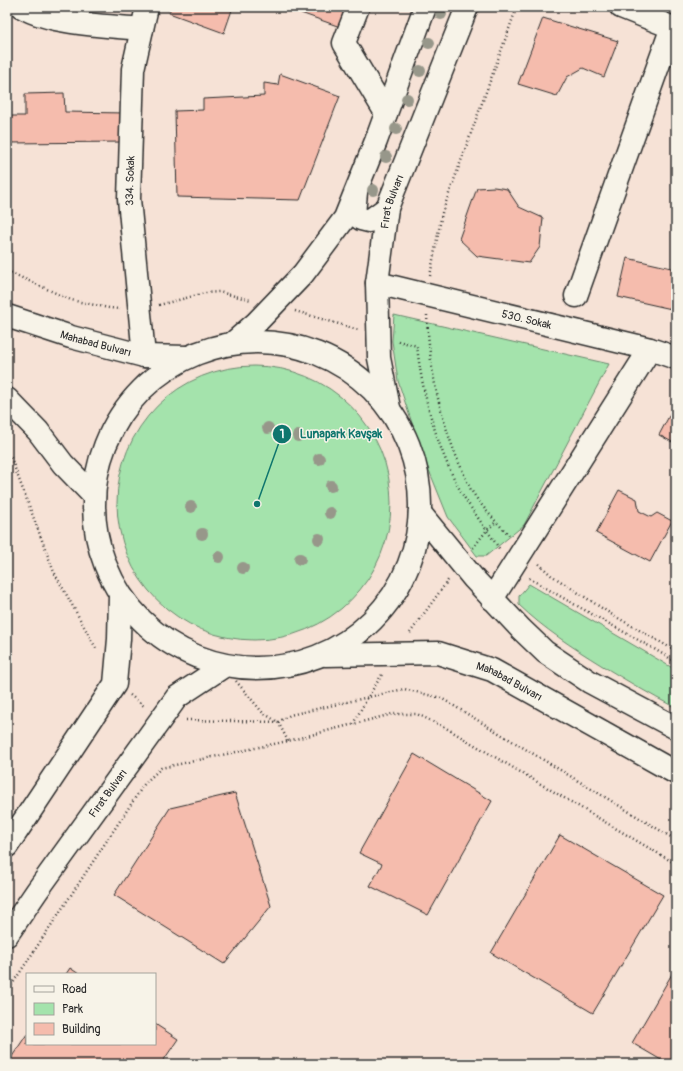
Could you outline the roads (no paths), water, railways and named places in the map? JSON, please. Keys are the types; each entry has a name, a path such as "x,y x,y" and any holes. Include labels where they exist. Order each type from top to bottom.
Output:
{"main road":[{"path":"22,7 32,13 66,21 142,29"},
{"name":"334. Sokak","path":"144,356 129,200 133,69 147,7"},
{"path":"358,7 344,43 386,114"},
{"path":"233,343 256,323 303,274 345,218 386,114 425,7"},
{"name":"Fırat Bulvarı","path":"389,409 379,358 377,283 387,208 468,7"},
{"path":"576,296 674,28 621,7"},
{"path":"356,191 354,214 361,220 369,221 387,208"},
{"name":"530. Sokak","path":"377,283 650,350 676,358"},
{"name":"Mahabad Bulvarı","path":"7,316 106,347 144,356 187,357"},
{"path":"268,342 304,348 336,362 365,382 389,409 407,441 418,476 420,513 412,557 392,597 363,631 325,655 292,666 258,670 224,666 183,652 148,628 120,595 108,572 99,548 94,522 94,496 102,453 122,414 151,381 187,357 212,348 233,343 268,342"},
{"path":"492,599 650,350"},
{"path":"7,399 38,431 63,464 94,496"},
{"path":"420,513 460,564 492,599 545,652 590,682 676,728"},
{"path":"7,846 115,684 120,639 120,595"},
{"name":"Mahabad Bulvarı","path":"325,655 438,653 492,670 676,773"},
{"name":"Fırat Bulvarı","path":"7,935 177,697 224,666"}],"place":[{"name":"Lunapark Kavşak","path":"257,504"}]}
